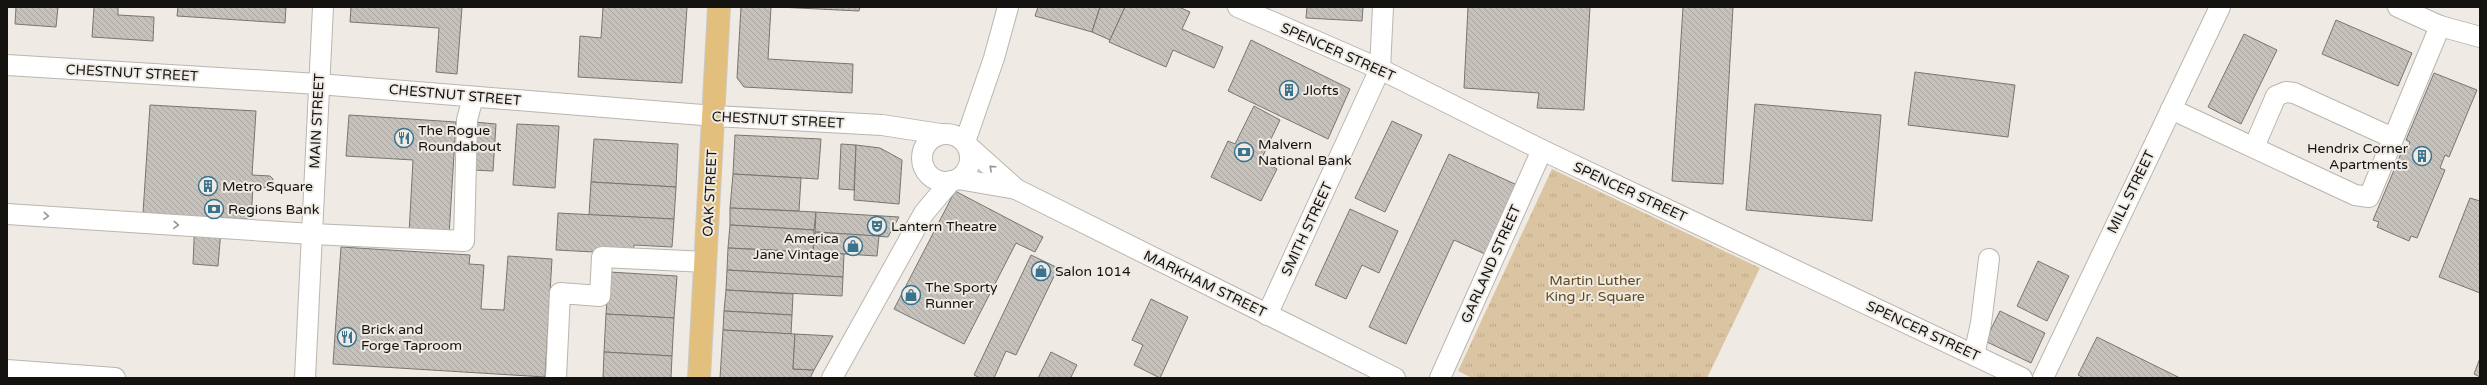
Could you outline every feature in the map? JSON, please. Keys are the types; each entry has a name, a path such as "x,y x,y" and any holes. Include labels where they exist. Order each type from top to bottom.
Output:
{"main road":[{"name":"OAK STREET","path":"699,378 715,116 719,7"}],"street":[{"name":"MAIN STREET","path":"306,378 318,84 323,7"},
{"path":"832,378 924,213 955,180 964,174 971,161 966,144 994,58 1008,7"},
{"name":"SPENCER STREET","path":"1238,7 1380,69 1542,150 2022,378"},
{"name":"SMITH STREET","path":"1267,315 1380,69 1383,7"},
{"name":"MILL STREET","path":"2042,378 2220,7"},
{"path":"2398,7 2440,26 2480,37"},
{"path":"2171,109 2355,195 2368,197 2440,26"},
{"name":"CHESTNUT STREET","path":"7,65 318,84 715,116 882,125 943,134"},
{"path":"2254,148 2276,96 2286,92 2294,93 2393,138"},
{"path":"7,214 312,234 464,241 467,120 473,97"},
{"path":"943,134 979,101"},
{"path":"902,129 924,166 937,180 955,180"},
{"path":"924,213 924,148 934,137 943,134 953,134 966,144"},
{"name":"MARKHAM STREET","path":"966,144 1016,189 1395,378"},
{"name":"GARLAND STREET","path":"1440,378 1542,150"},
{"name":"MARKHAM STREET","path":"955,180 1016,189"},
{"path":"556,378 560,293 600,296 602,258 706,262"},
{"path":"1974,355 1981,323 1989,259"},
{"path":"7,370 115,378"}],"green space":[{"name":"Martin Luther King Jr. Square","path":"1552,169 1760,268 1707,378 1472,378 1458,371"}],"building":[{"path":"16,7 58,7 56,27 15,24"},
{"path":"94,7 118,7 118,15 154,17 153,41 92,37"},
{"path":"178,7 286,7 285,23 177,16"},
{"path":"351,7 462,7 457,74 436,72 439,28 350,22"},
{"path":"603,7 687,7 682,83 578,77 580,36 601,38"},
{"path":"741,7 771,7 768,59 853,64 852,93 744,87 737,78"},
{"path":"778,7 860,7 859,11"},
{"path":"1038,7 1100,7 1092,32 1035,16"},
{"path":"1100,7 1125,7 1110,40 1092,32"},
{"path":"1125,7 1179,7 1190,12 1182,29 1223,47 1214,68 1173,50 1166,67 1109,42"},
{"path":"1307,7 1363,7 1362,21 1306,18"},
{"path":"1468,7 1590,7 1584,110 1537,108 1539,93 1464,88"},
{"path":"1683,7 1733,7 1723,184 1672,181"},
{"path":"2336,20 2412,53 2398,86 2322,54"},
{"path":"2244,34 2277,50 2241,124 2208,107"},
{"name":"Jlofts","path":"1251,40 1350,89 1328,139 1228,91"},
{"path":"1915,72 2015,85 2008,137 1908,125"},
{"name":"Hendrix Corner Apartments","path":"2434,73 2477,90 2449,157 2445,155 2440,168 2445,170 2417,238 2411,236 2409,241 2377,227 2379,222 2373,220 2402,151 2406,152 2410,142 2406,140"},
{"path":"1755,104 1881,115 1872,221 1746,210"},
{"name":"Metro Square","path":"150,105 256,111 252,175 270,176 273,179 272,185 268,188 253,187 251,219 222,218 218,266 193,264 195,217 143,213"},
{"name":"Malvern National Bank","path":"1254,106 1280,120 1261,160 1277,169 1261,201 1211,177 1228,141 1235,144"},
{"path":"349,115 456,122 449,236 409,234 413,160 346,156"},
{"path":"1392,121 1422,135 1385,212 1355,198"},
{"path":"474,122 496,124 493,171 472,170"},
{"path":"517,124 559,126 555,188 513,185"},
{"path":"735,135 821,139 818,179 733,174"},
{"path":"594,139 678,144 676,187 591,182"},
{"path":"841,144 856,145 854,190 839,189"},
{"path":"856,145 880,148 902,160 899,204 854,200"},
{"path":"1449,154 1517,185 1485,254 1454,240 1406,344 1369,327"},
{"path":"733,174 801,178 799,211 730,208"},
{"path":"591,182 676,187 674,219 589,215"},
{"path":"955,191 1043,237 1035,252 1016,243 964,344 894,309"},
{"path":"2470,198 2480,201 2480,293 2439,277"},
{"path":"730,208 816,212 814,230 730,225"},
{"path":"1350,209 1398,231 1379,273 1362,265 1346,299 1315,285"},
{"path":"816,212 899,217 888,237 815,232"},
{"path":"558,213 674,219 672,247 634,245 633,254 556,250"},
{"path":"730,225 814,230 813,252 728,248"},
{"path":"815,232 879,236 877,256 813,252"},
{"path":"341,247 470,255 469,264 484,265 481,309 504,310 508,256 552,259 545,377 333,364"},
{"path":"728,248 844,254 843,277 727,270"},
{"path":"1031,255 1058,268 1016,355 1006,351 994,378 980,378 974,375"},
{"path":"2038,261 2069,276 2047,321 2017,306"},
{"path":"727,270 843,277 842,296 726,290"},
{"path":"609,272 677,276 674,318 606,314"},
{"path":"726,290 793,294 792,315 724,311"},
{"path":"1151,299 1188,317 1160,378 1134,365 1143,345 1132,340"},
{"path":"724,311 792,315 791,334 723,330"},
{"path":"2000,311 2045,333 2031,363 1985,341"},
{"path":"606,314 674,318 672,356 604,352"},
{"path":"723,330 795,334 793,369 814,370 810,378 720,378"},
{"path":"795,334 833,336 814,370 793,369"},
{"path":"2097,337 2180,378 2084,378 2078,375"},
{"path":"604,352 672,356 671,378 603,378"},
{"path":"1051,352 1077,365 1071,377 1073,378 1038,378"},
{"path":"2480,358 2480,377 2474,374"}],"place":[{"name":"Jlofts","path":"1289,90"},
{"name":"The Rogue Roundabout","path":"404,138"},
{"name":"Malvern National Bank","path":"1244,152"},
{"name":"Hendrix Corner Apartments","path":"2422,156"},
{"name":"Metro Square","path":"208,186"},
{"name":"Regions Bank","path":"214,209"},
{"name":"Lantern Theatre","path":"877,226"},
{"name":"America Jane Vintage","path":"853,246"},
{"name":"Salon 1014","path":"1041,271"},
{"name":"The Sporty Runner","path":"911,295"},
{"name":"Brick and Forge Taproom","path":"347,337"}]}
